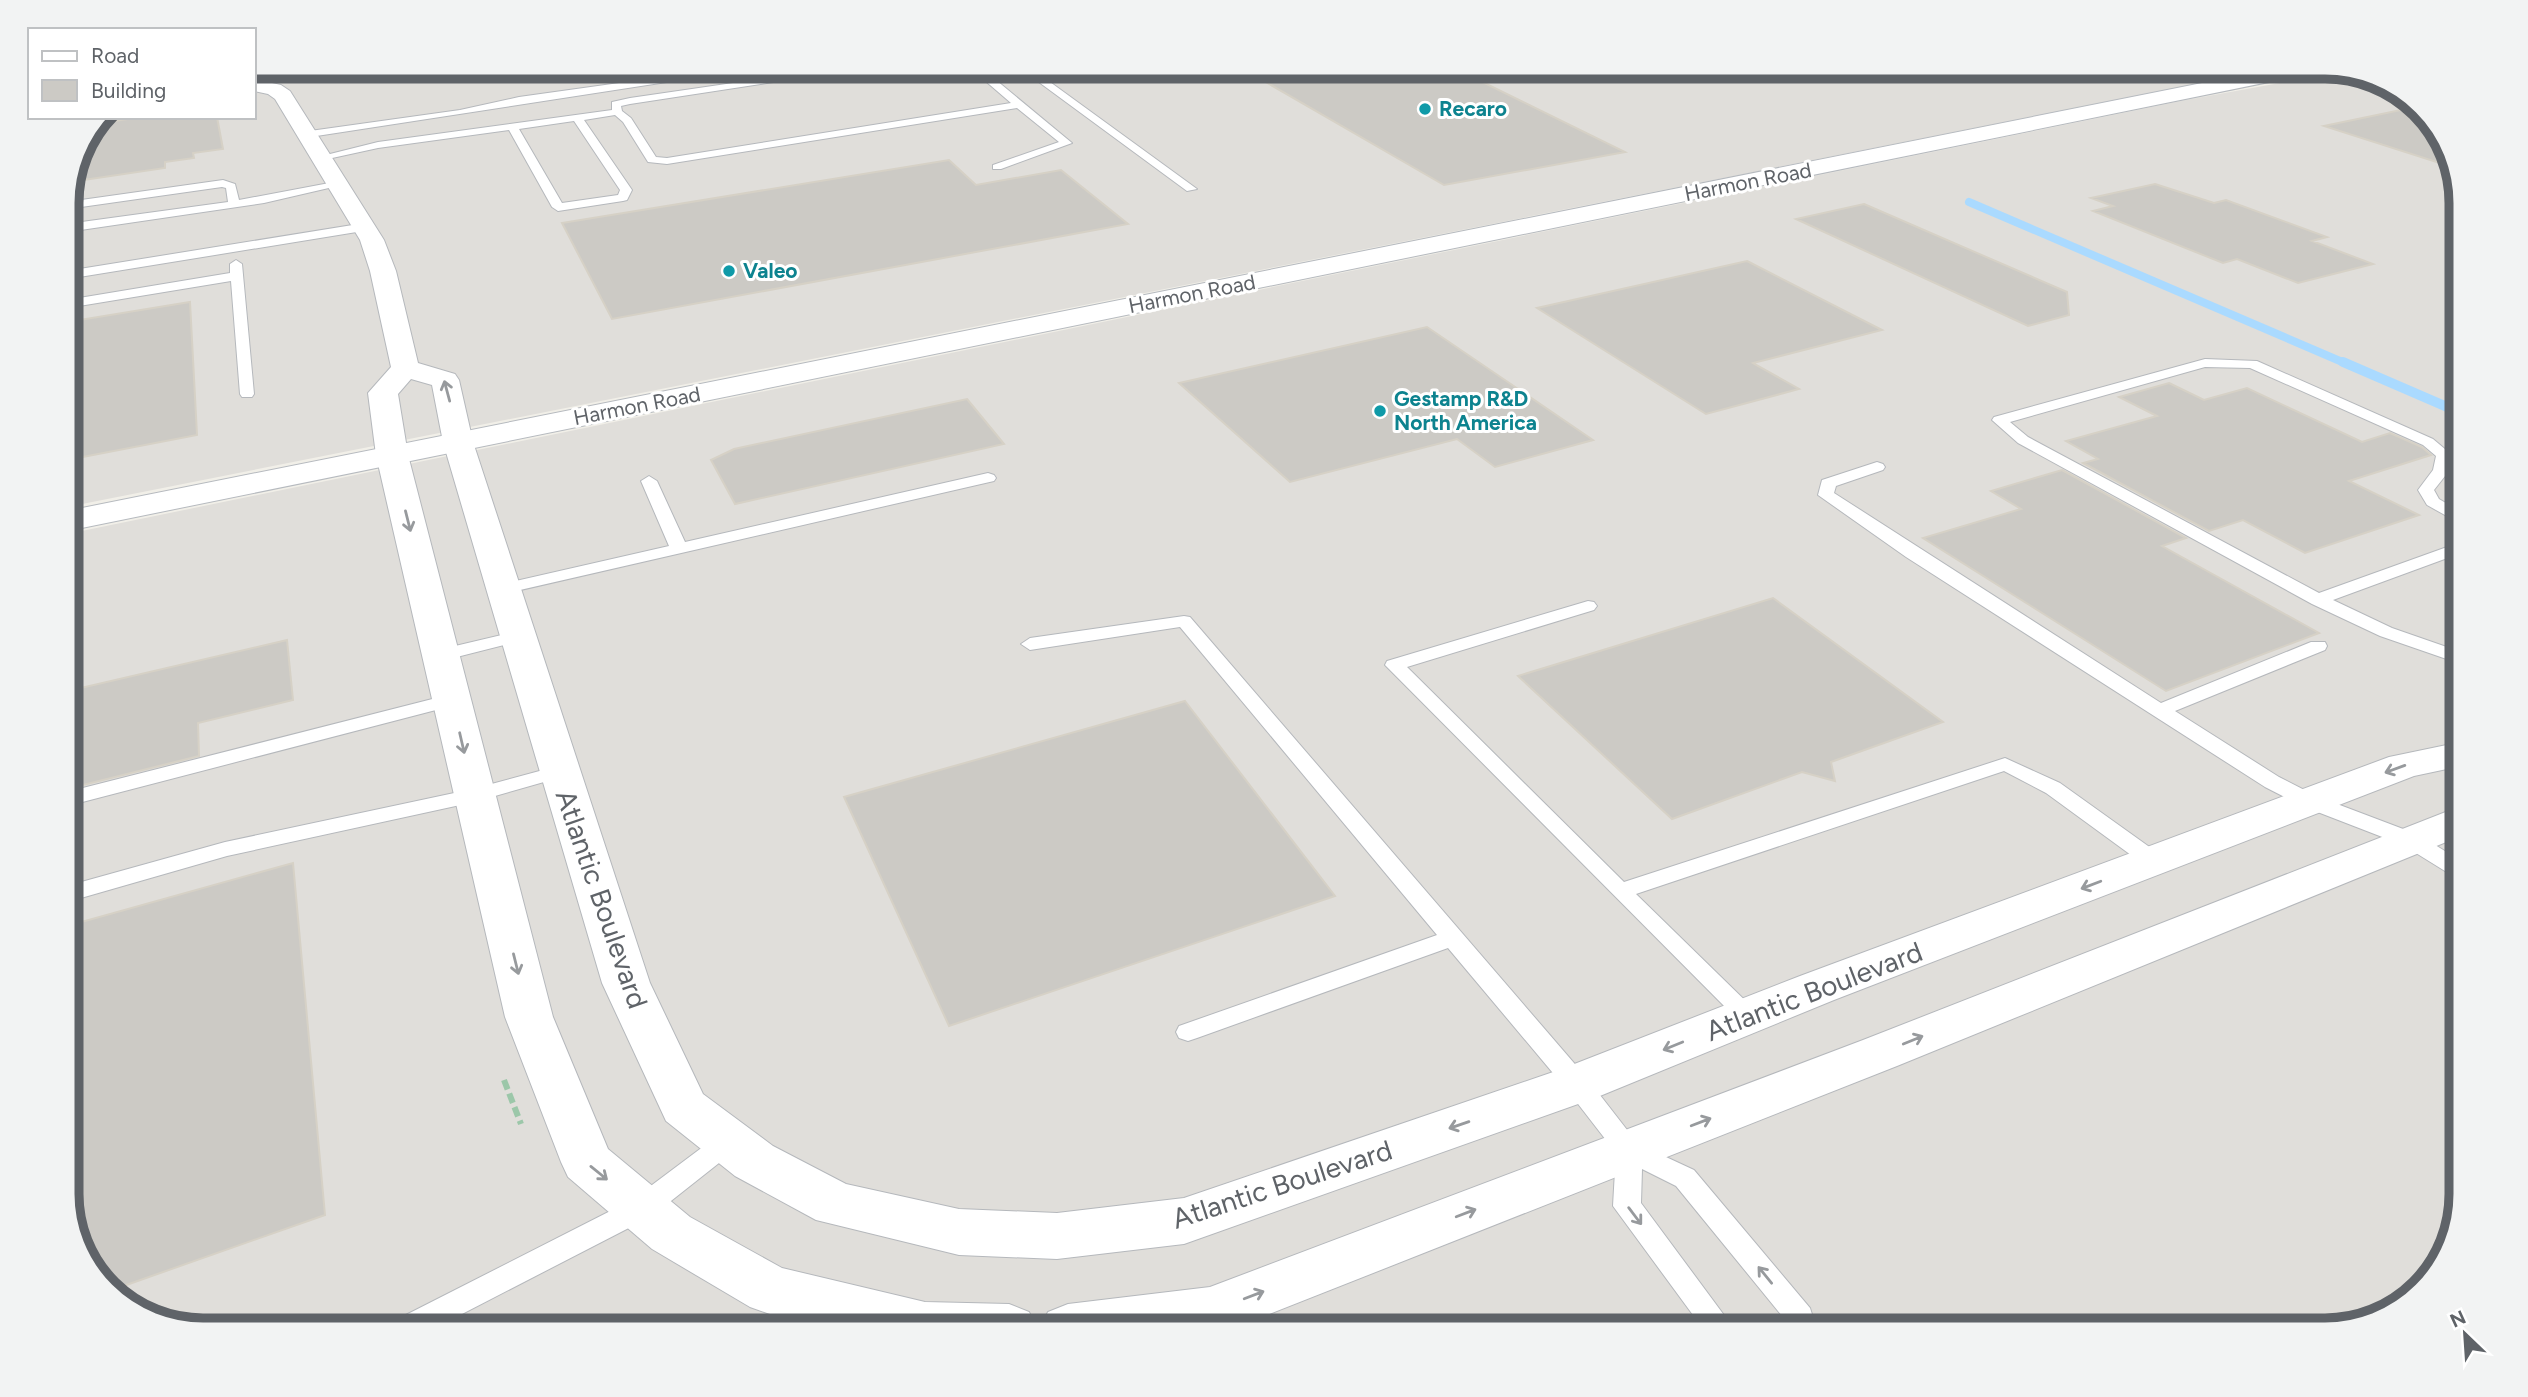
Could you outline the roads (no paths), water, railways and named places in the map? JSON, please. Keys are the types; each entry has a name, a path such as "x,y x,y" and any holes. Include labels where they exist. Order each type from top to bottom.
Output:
{"street":[{"name":"Harmon Road","path":"79,519 2254,79"},
{"path":"256,85 274,89 283,95 310,134 365,227 383,271 405,368 383,393 392,455 529,1017 587,1162 671,1233 770,1290 891,1318"},
{"name":"Atlantic Boulevard","path":"405,368 445,380 458,442 558,772 626,983 684,1107 754,1161 835,1204 959,1232 1057,1236 1184,1221 1577,1084 2403,766 2449,756"},
{"path":"1166,1318 1211,1312 1880,1053 2449,825"}],"lane":[{"path":"310,134 460,114 519,100 657,79"},
{"path":"783,79 630,101 616,104 617,112 627,120 652,160 667,161 1021,104"},
{"path":"989,79 1067,143 997,167"},
{"path":"1039,79 1191,189"},
{"path":"323,157 378,145 617,112"},
{"path":"512,126 558,207 623,198 626,191 577,117"},
{"path":"79,203 223,183 231,186 234,204"},
{"path":"79,227 234,204 340,184"},
{"path":"79,273 365,227"},
{"path":"235,249 247,394"},
{"path":"79,302 237,276"},
{"path":"2449,512 2433,502 2426,490 2441,471 2444,455 2428,442 2252,364 2205,363 1999,420 2022,440 2318,600 2386,632 2449,654"},
{"path":"1877,467 1828,483 1826,495 1912,553 2272,782 2309,801 2411,839 2449,863"},
{"path":"503,589 988,478"},
{"path":"649,481 680,549"},
{"path":"2318,600 2449,551"},
{"path":"1588,606 1394,665 1749,1016"},
{"path":"1030,644 1184,621 1577,1084 1629,1151 1685,1178 1800,1318"},
{"path":"441,655 518,636"},
{"path":"2161,710 2318,646"},
{"path":"79,796 452,700"},
{"path":"1620,891 2005,764 2053,788 2154,861"},
{"path":"79,891 225,849 474,794 558,772"},
{"path":"1188,1032 1452,938"},
{"path":"429,1318 642,1208 729,1141"},
{"path":"1629,1151 1627,1206 1711,1318"}],"waterway":[{"path":"1969,202 2347,364"},
{"path":"2343,362 2449,408"}],"place":[{"name":"Recaro","path":"1425,109"},
{"name":"Valeo","path":"729,271"},
{"name":"Gestamp R&D North America","path":"1380,411"}]}
